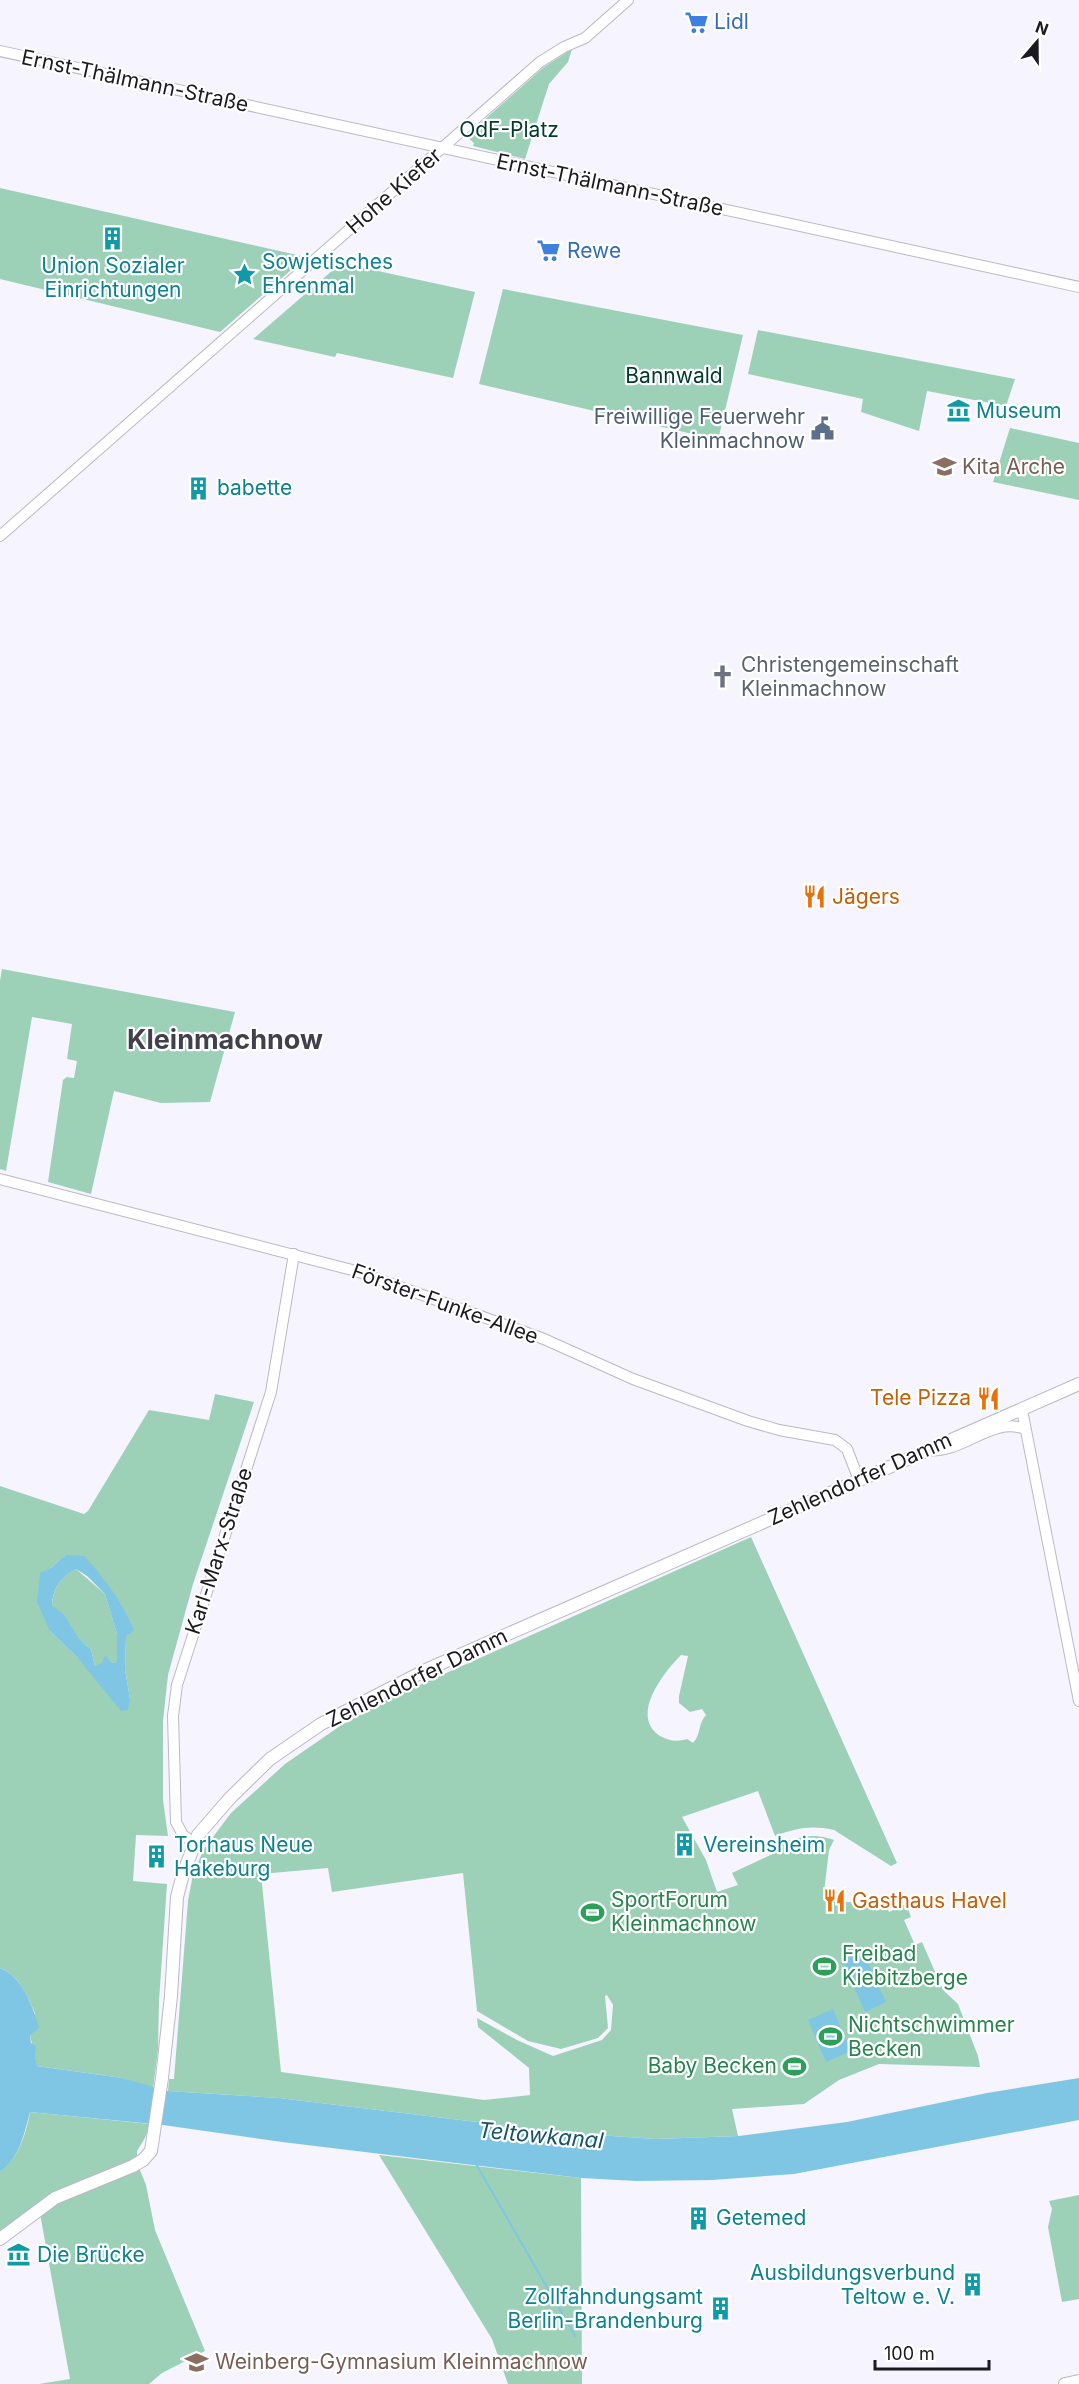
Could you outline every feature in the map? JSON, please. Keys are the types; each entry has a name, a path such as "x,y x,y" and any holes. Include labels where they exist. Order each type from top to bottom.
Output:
{"main road":[{"name":"Zehlendorfer Damm","path":"0,2239 39,2208 56,2198 143,2160 151,2151 171,1996 177,1897 183,1874 198,1835 263,1765 321,1724 378,1693 1079,1384"},
{"name":"Zehlendorfer Damm","path":"1022,1410 1042,1408 1079,1393"},
{"path":"1065,2384 1079,2381"}],"street":[{"name":"Hohe Kiefer","path":"0,536 215,348 222,345 260,312 263,306 540,62 564,47 585,38 628,0"},
{"name":"Ernst-Thälmann-Straße","path":"0,51 1079,287"},
{"name":"Förster-Funke-Allee","path":"0,1179 356,1271 533,1335 633,1379 748,1421 779,1430 834,1440 847,1449 859,1480"},
{"name":"Karl-Marx-Straße","path":"195,1844 183,1835 176,1822 173,1716 177,1685 271,1392 294,1254"},
{"path":"1022,1410 1079,1701"},
{"path":"926,1450 938,1452 957,1447 1005,1425 1016,1425 1025,1429"}],"green space":[{"name":"OdF-Platz","path":"572,49 568,62 549,84 525,159 473,146 474,143 466,136 544,67"},
{"path":"0,188 306,257 220,332 0,279"},
{"path":"341,263 475,292 453,378 337,353 335,357 253,339"},
{"name":"Bannwald","path":"503,289 743,335 718,440 479,384"},
{"name":"Bannwald","path":"758,330 1015,379 1006,406 927,391 919,431 861,412 863,399 748,374"},
{"path":"1010,428 1079,443 1079,500 993,482"},
{"path":"2,969 235,1012 210,1102 161,1103 114,1091 91,1194 48,1182 63,1080 67,1077 74,1078 77,1061 67,1059 72,1024 32,1017 6,1171 0,1169 0,981"},
{"path":"215,1394 254,1402 193,1584 168,1675 163,1721 163,1800 168,1836 136,1835 133,1881 167,1884 158,2049 153,2089 122,2078 37,2066 30,2035 35,2013 17,1981 7,1971 0,1968 0,1486 84,1514 88,1511 149,1410 209,1420","holes":["65,1555 105,1587 121,1606 133,1630 126,1637 125,1669 130,1699 77,1657 50,1631 51,1568"]},
{"path":"751,1537 897,1863 891,1866 834,1830 804,1828 775,1836 758,1791 682,1817 706,1860 717,1892 738,1885 732,1873 779,1851 779,1844 806,1836 819,1836 834,1840 829,1850 824,1892 845,1893 845,1902 870,1903 883,1898 889,1912 906,1904 911,1917 904,1920 915,1945 922,1942 943,1990 958,2004 980,2067 879,2064 839,2080 804,2104 732,2109 738,2136 655,2139 569,2133 279,2098 168,2091 169,2079 174,2079 188,1901 193,1874 204,1849 231,1813 285,1764 340,1726 386,1700","holes":["681,1655 688,1656 679,1703 690,1712 702,1709 706,1715 693,1743 687,1739 673,1740 660,1736 651,1727 648,1717 652,1694 666,1672","328,1868 332,1892 463,1873 477,2011 528,2041 561,2049 598,2038 608,2028 605,1996 607,1995 613,2005 611,2030 602,2040 553,2056 477,2018 478,2027 529,2068 530,2095 484,2100 281,2072 261,1874"]},
{"path":"76,1569 105,1594 117,1634 117,1662 95,1666 91,1649 84,1644 63,1616 52,1607 58,1584"},
{"path":"30,2112 150,2124 137,2151 137,2163 146,2185 155,2230 205,2351 162,2373 149,2384 39,2384 70,2379 39,2208 0,2239 0,2172 7,2166 21,2145"},
{"path":"379,2155 581,2178 582,2384 508,2384 492,2339"},
{"path":"1079,2195 1079,2299 1062,2302 1048,2227 1052,2209 1049,2201"}],"water":[{"path":"65,1555 84,1556 119,1600 134,1630 126,1637 125,1669 130,1699 128,1710 121,1711 77,1657 50,1631 37,1602 40,1573 51,1568","holes":["76,1569 87,1576 105,1594 117,1634 117,1662 111,1663 105,1655 102,1663 95,1666 91,1649 79,1638 64,1615 52,1606 58,1584 66,1576"]},
{"path":"863,1951 886,2002 865,2012 842,1960"},
{"name":"Teltowkanal","path":"0,1968 15,1978 26,1993 33,2010 39,2028 30,2035 31,2043 36,2046 37,2066 122,2078 168,2091 279,2098 569,2133 655,2139 739,2136 847,2122 987,2093 1079,2078 1079,2120 794,2174 712,2180 636,2181 581,2178 282,2142 163,2125 30,2112 17,2152 0,2172"},
{"name":"Nichtschwimmer Becken","path":"833,2009 851,2051 826,2062 808,2020"}],"waterway":[{"path":"476,2164 575,2336"}],"place":[{"name":"Lidl","path":"696,22"},
{"name":"Union Sozialer Einrichtungen","path":"113,238"},
{"name":"Rewe","path":"549,251"},
{"name":"Sowjetisches Ehrenmal","path":"244,274"},
{"name":"Museum","path":"958,411"},
{"name":"Freiwillige Feuerwehr Kleinmachnow","path":"823,429"},
{"name":"Kita Arche","path":"944,467"},
{"name":"babette","path":"199,488"},
{"name":"Christengemeinschaft Kleinmachnow","path":"723,677"},
{"name":"Jägers","path":"814,897"},
{"name":"Tele Pizza","path":"989,1398"},
{"name":"Vereinsheim","path":"685,1845"},
{"name":"Torhaus Neue Hakeburg","path":"156,1857"},
{"name":"Gasthaus Havel","path":"834,1901"},
{"name":"SportForum Kleinmachnow","path":"593,1912"},
{"name":"Freibad Kiebitzberge","path":"824,1966"},
{"name":"Nichtschwimmer Becken","path":"830,2037"},
{"name":"Baby Becken","path":"795,2066"},
{"name":"Getemed","path":"698,2218"},
{"name":"Die Brücke","path":"19,2255"},
{"name":"Ausbildungsverbund Teltow e. V.","path":"973,2285"},
{"name":"Zollfahndungsamt Berlin-Brandenburg","path":"721,2309"},
{"name":"Weinberg-Gymnasium Kleinmachnow","path":"197,2362"}],"district":[{"name":"Kleinmachnow","path":"225,1040"}]}
